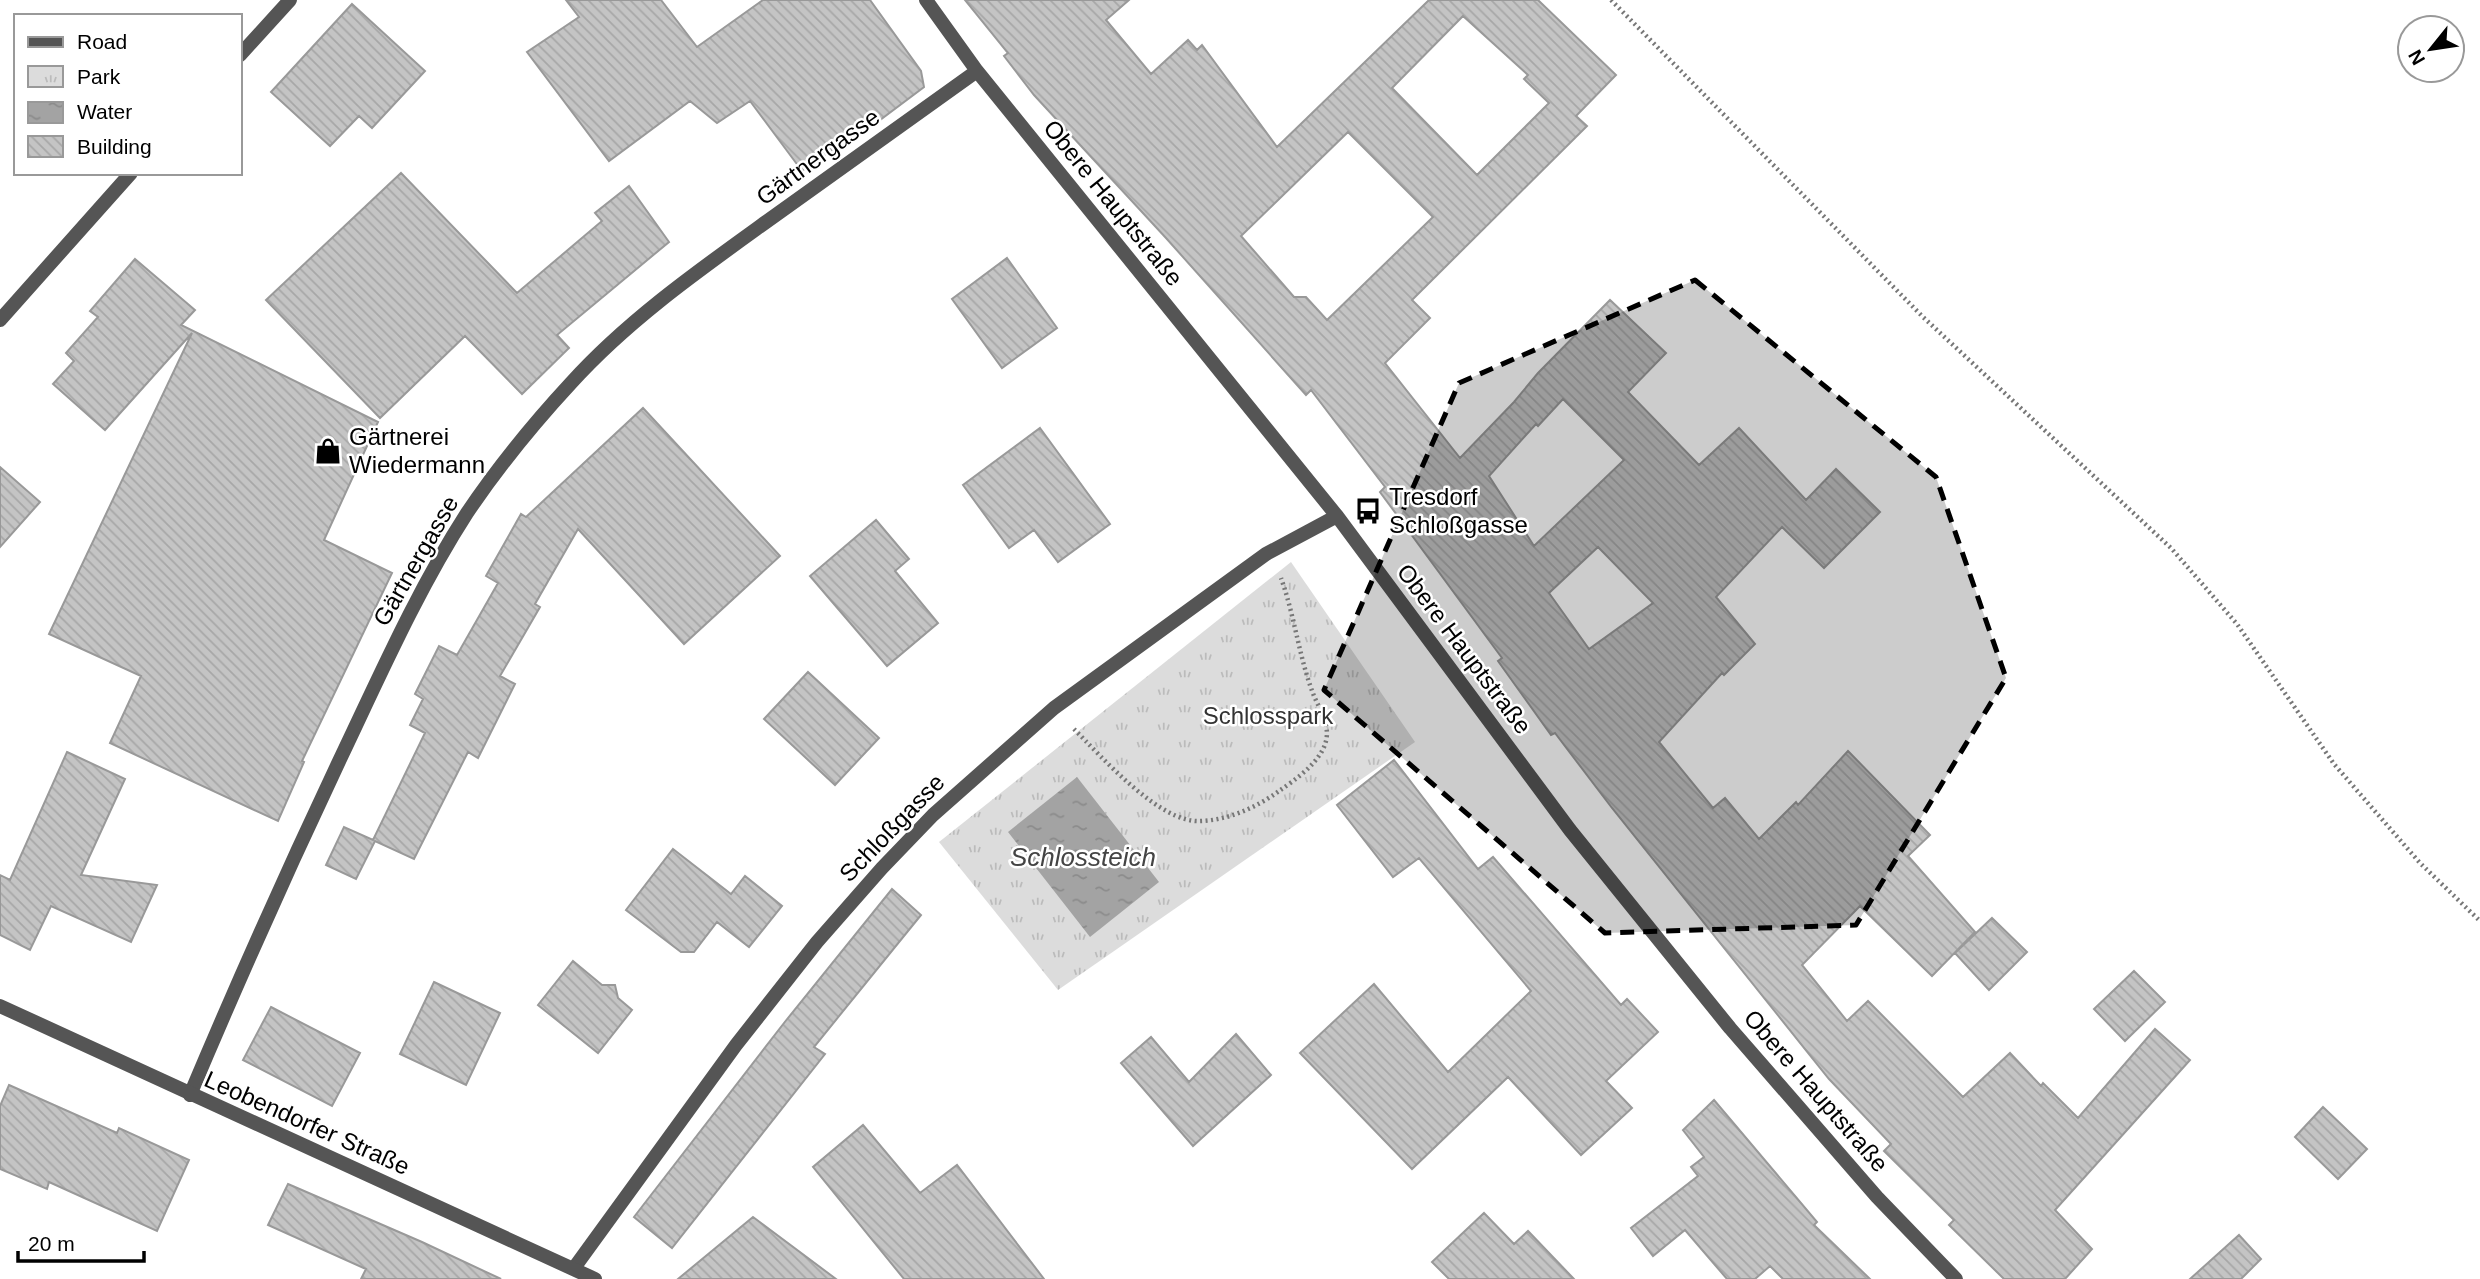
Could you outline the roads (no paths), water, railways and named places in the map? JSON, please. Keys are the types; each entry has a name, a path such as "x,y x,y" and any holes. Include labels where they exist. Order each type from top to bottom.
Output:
{"street":[{"path":"242,53 290,0"},
{"name":"Obere Hauptstraße","path":"926,0 977,71 1337,516 1570,830 1705,996 1877,1197 1956,1279"},
{"name":"Gärtnergasse","path":"190,1095 320,800 404,625 427,580 468,513 513,450 572,381 614,340 666,297 977,71"},
{"path":"0,320 129,175"},
{"name":"Schloßgasse","path":"574,1268 736,1045 817,942 933,815 1054,708 1266,554 1337,516"},
{"name":"Leobendorfer Straße","path":"0,1006 595,1279"}],"water":[{"name":"Schlossteich","path":"1077,777 1159,882 1090,937 1008,832"}],"place":[{"name":"Gärtnerei Wiedermann","path":"328,451"},
{"name":"Tresdorf Schloßgasse","path":"1368,511"}],"park label":[{"name":"Schlosspark","path":"1268,716"}]}
